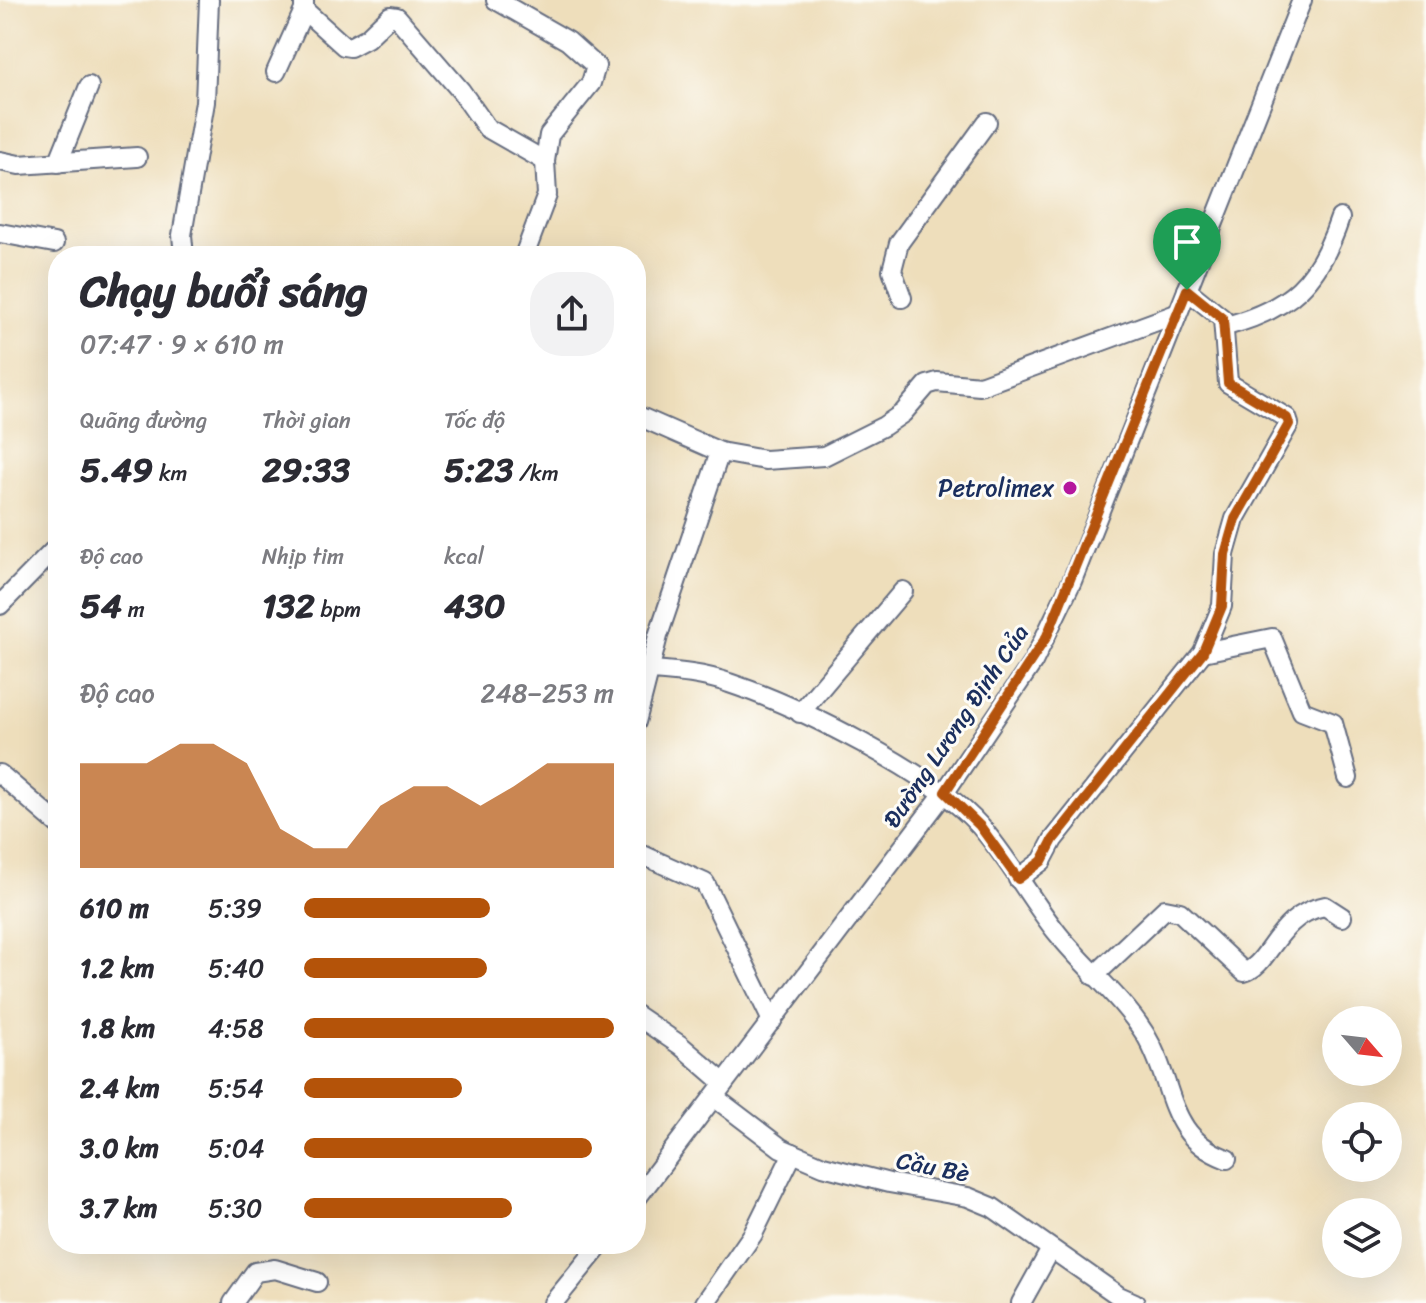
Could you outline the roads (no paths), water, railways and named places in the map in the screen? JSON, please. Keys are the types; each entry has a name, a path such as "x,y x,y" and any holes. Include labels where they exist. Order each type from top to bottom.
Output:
{"street":[{"path":"183,246 182,235 205,102 209,0"},
{"path":"496,0 568,41 596,66 591,83 549,135 545,161 547,195 528,246"},
{"name":"Đường Lương Định Của","path":"646,1186 945,792 1047,636 1302,0"},
{"path":"276,72 304,5 344,46 350,47 367,38 390,16 397,17 461,91 487,128 517,148 545,161"},
{"path":"58,163 89,86"},
{"path":"902,298 892,270 899,243 987,122"},
{"path":"0,161 19,165 111,156 137,157"},
{"path":"1226,326 1272,311 1315,274 1327,257 1340,218"},
{"path":"0,233 54,243"},
{"path":"1018,879 1042,861 1053,840 1203,652 1222,606 1225,554 1235,519 1289,424 1287,418 1228,383 1226,326 1217,311 1187,290"},
{"path":"646,419 720,452 774,461 824,456 903,413 927,385 937,382 980,386 1176,314"},
{"path":"646,690 658,636 720,452"},
{"path":"0,605 48,556"},
{"path":"800,713 903,591"},
{"path":"1203,652 1272,638 1302,711 1333,723 1348,778"},
{"path":"652,670 695,674 730,683 800,713 945,792 980,826 1058,934 1094,976 1116,995 1146,1036 1161,1064 1183,1129 1201,1147 1227,1159"},
{"path":"0,774 48,815"},
{"path":"646,856 705,883 772,1021"},
{"path":"1094,976 1165,909 1180,912 1244,972 1253,969 1285,926 1297,917 1325,906 1342,917"},
{"name":"Cầu Bè","path":"646,1022 680,1045 719,1090 793,1153 823,1166 889,1183 968,1197 992,1207 1119,1296 1135,1303"},
{"path":"705,1303 753,1234 793,1153"},
{"path":"1021,1303 1051,1249"},
{"path":"553,1303 593,1254"},
{"path":"233,1303 255,1272 275,1269 317,1282"}],"place":[{"name":"Petrolimex","path":"1070,488"}]}
